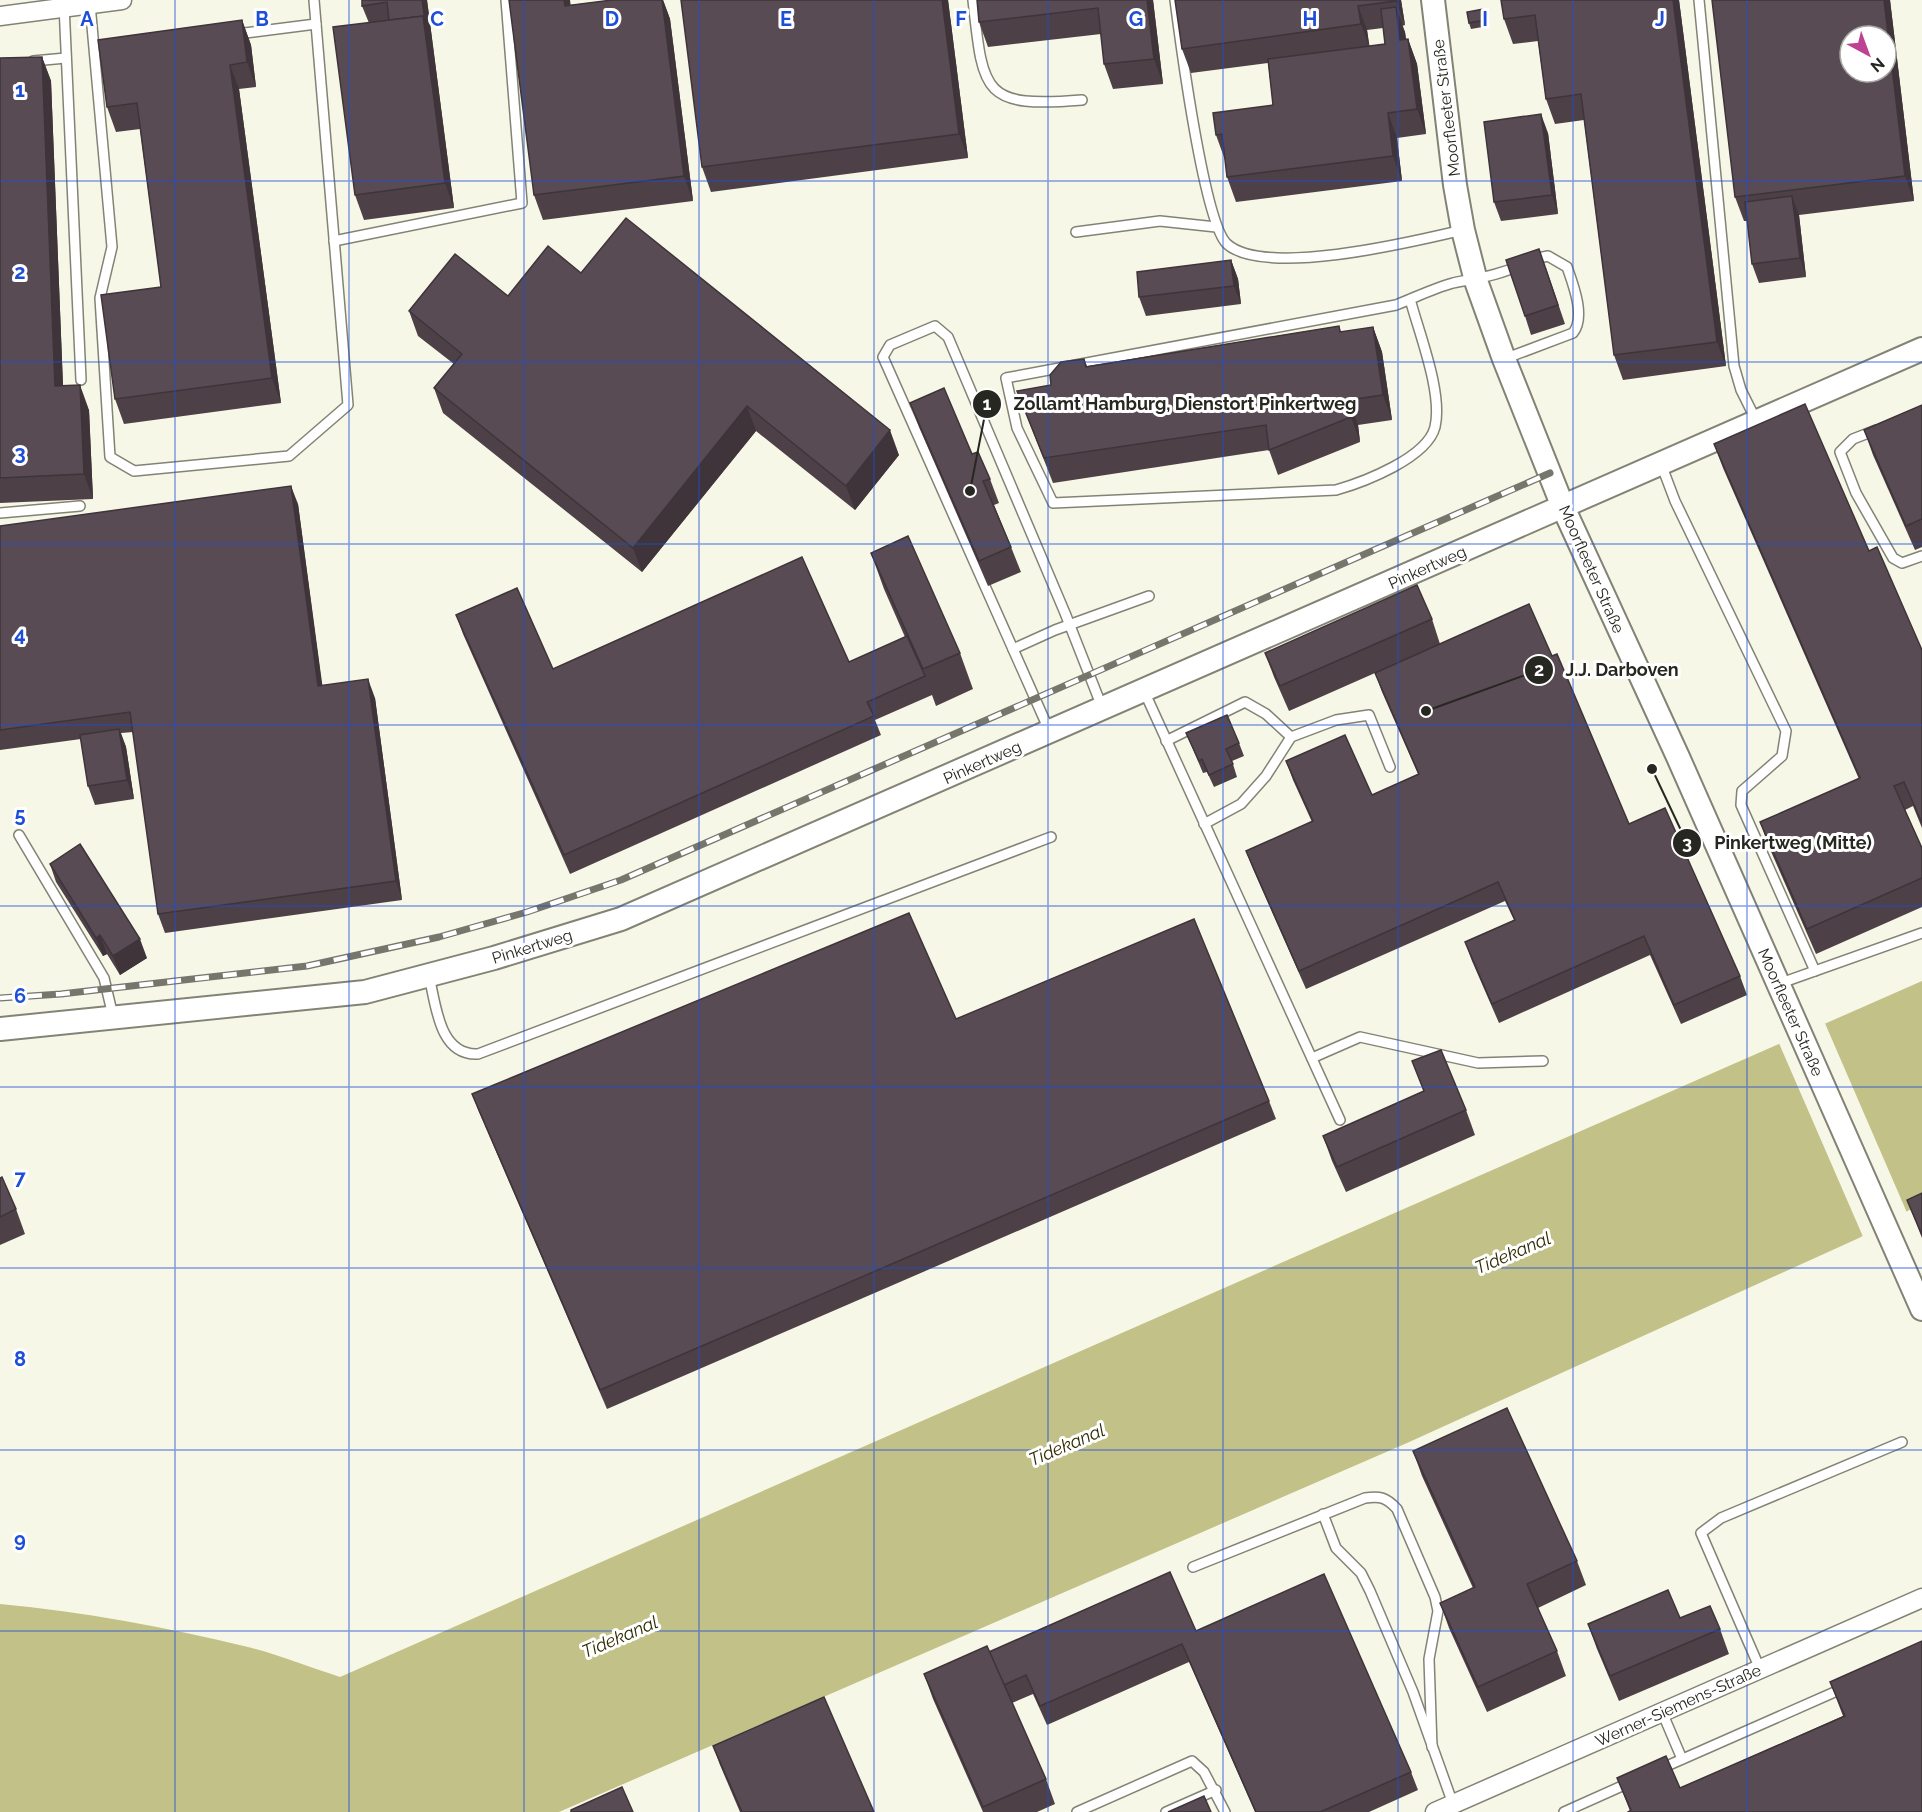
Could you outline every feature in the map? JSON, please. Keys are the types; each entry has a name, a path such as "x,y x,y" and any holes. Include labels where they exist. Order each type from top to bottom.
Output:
{"street":[{"path":"0,16 64,4 122,0"},
{"name":"Moorfleeter Straße","path":"1433,0 1455,185 1463,230 1476,281 1504,359 1563,507 1790,1009 1922,1309"},
{"name":"Pinkertweg","path":"0,1029 366,992 621,919 1922,349"},
{"name":"Werner-Siemens-Straße","path":"1435,1812 1922,1598"}],"lane":[{"path":"90,4 112,247 99,298 110,457 134,471 289,456 348,405 314,0"},
{"path":"334,241 522,203 506,0"},
{"path":"973,0 984,76 994,90 1010,99 1034,104 1082,100"},
{"path":"1175,0 1191,110 1216,227 1227,244 1258,257 1340,254 1463,230"},
{"path":"1699,0 1734,366 1741,390 1757,422"},
{"path":"64,4 81,380"},
{"path":"222,36 316,24"},
{"path":"94,53 106,52"},
{"path":"22,62 66,58"},
{"path":"1076,232 1160,221 1216,227"},
{"path":"1410,299 1436,395 1435,428 1419,450 1369,481 1336,490 1053,503 1017,428 1006,378 1343,315 1410,299 1452,284 1476,281 1530,259 1548,256 1567,267 1576,299 1576,328 1552,342 1504,359"},
{"path":"1050,732 883,357 890,345 935,326 948,337 1070,624 1102,709"},
{"path":"1882,427 1853,439 1840,452 1856,493 1893,558 1902,563 1922,556"},
{"path":"1661,464 1675,501 1786,731 1782,756 1742,791 1741,805 1815,971"},
{"path":"0,513 80,506"},
{"path":"1013,649 1070,624 1149,596"},
{"path":"1144,691 1341,1120"},
{"path":"1166,741 1245,702 1266,714 1291,737"},
{"path":"1204,824 1241,804 1266,776 1291,737 1336,720 1369,716 1390,768"},
{"path":"19,835 104,978 113,1019"},
{"path":"429,975 441,1025 447,1038 455,1048 467,1054 478,1054 1051,837"},
{"path":"1778,984 1922,933"},
{"path":"1312,1058 1360,1037 1478,1063 1543,1061"},
{"path":"1760,1669 1701,1533 1721,1518 1902,1442"},
{"path":"1193,1567 1365,1498 1380,1496 1396,1509 1435,1598 1438,1611 1429,1659 1432,1747"},
{"path":"1323,1514 1336,1548 1361,1573 1370,1591 1413,1692 1454,1804"},
{"path":"1650,1773 1857,1683"},
{"path":"1662,1712 1682,1759"},
{"path":"1077,1812 1192,1761 1204,1772 1216,1790 1225,1812"},
{"path":"1564,1812 1639,1778"},
{"path":"1166,1812 1216,1790"}],"water":[{"name":"Tidekanal","path":"1922,981 1922,1203 1859,1238 1407,1443 559,1812 0,1812 0,1604 94,1616 186,1633 260,1650 340,1677"}],"pier":[{"path":"1824,1021 1908,1215 1864,1239 1778,1041"}],"building":[{"path":"362,0 422,0 425,22 423,16 389,20 387,2 362,6"},
{"path":"509,0 564,0 565,6 612,0 662,0 684,176 534,195"},
{"path":"681,0 942,0 959,134 702,167"},
{"path":"977,0 1147,0 1154,59 1104,64 1098,8 979,22"},
{"path":"1175,0 1396,1 1358,6 1361,24 1182,49"},
{"path":"1501,0 1673,0 1717,342 1614,355 1581,94 1546,99 1535,15 1504,19"},
{"path":"1712,0 1884,0 1887,24 1838,24 1838,84 1894,84 1905,176 1735,197"},
{"path":"1396,7 1400,40 1408,39 1417,109 1388,113 1393,156 1227,177 1222,134 1216,135 1213,113 1273,105 1268,59 1385,44 1381,9"},
{"path":"1484,9 1485,20 1469,23 1467,12"},
{"path":"423,16 445,183 355,195 333,27"},
{"path":"242,20 247,62 230,65 272,378 115,399 101,295 161,287 137,103 107,107 98,40"},
{"path":"42,57 55,386 80,385 84,474 0,478 0,58"},
{"path":"1541,114 1552,195 1494,202 1484,122"},
{"path":"1792,196 1800,258 1752,264 1745,202"},
{"path":"626,218 890,430 846,486 747,406 633,548 434,388 462,354 409,311 455,254 508,296 548,246 581,273"},
{"path":"1539,249 1558,305 1525,316 1506,260"},
{"path":"1231,260 1234,286 1139,297 1137,272"},
{"path":"1339,326 1340,332 1373,327 1383,395 1349,400 1351,417 1269,450 1266,425 1044,458 1017,391 1051,385 1050,375 1061,362 1084,359 1086,367"},
{"path":"944,388 972,454 978,452 990,479 983,481 1011,547 979,561 910,403"},
{"path":"1805,404 1869,551 1877,547 1922,650 1922,823 1904,782 1894,786 1922,848 1922,878 1807,929 1760,822 1860,778 1714,444"},
{"path":"1922,405 1922,519 1906,526 1864,430"},
{"path":"291,486 318,686 368,679 396,881 158,914 130,712 0,730 0,526"},
{"path":"908,536 960,653 923,669 871,553"},
{"path":"802,557 849,662 907,636 925,676 867,702 874,716 564,855 456,615 517,588 553,669"},
{"path":"1417,585 1432,619 1280,686 1265,653"},
{"path":"1529,604 1552,656 1557,654 1629,824 1665,808 1740,976 1674,1005 1644,936 1492,1004 1465,942 1515,920 1498,882 1299,971 1246,851 1313,821 1286,761 1345,735 1372,795 1419,774 1375,673"},
{"path":"1227,715 1239,743 1226,749 1233,764 1209,775 1202,759 1199,761 1186,733"},
{"path":"119,729 127,780 88,786 80,735"},
{"path":"80,844 140,939 113,956 100,935 96,938 50,864"},
{"path":"909,913 956,1019 1194,919 1269,1101 600,1390 472,1094"},
{"path":"1441,1050 1466,1110 1337,1167 1323,1136 1424,1091 1412,1061"},
{"path":"2,1177 16,1209 0,1217 0,1178"},
{"path":"1922,1193 1922,1235 1907,1200"},
{"path":"1507,1408 1577,1561 1527,1584 1557,1651 1478,1687 1440,1603 1475,1587 1413,1451"},
{"path":"1170,1572 1196,1631 1324,1574 1411,1772 1320,1812 1256,1812 1182,1644 1040,1706 1026,1675 1004,1685 989,1652"},
{"path":"1668,1590 1680,1618 1710,1606 1720,1629 1610,1676 1588,1624"},
{"path":"1922,1641 1922,1812 1628,1812 1631,1810 1617,1778 1666,1756 1680,1788 1845,1716 1830,1682"},
{"path":"987,1646 1046,1779 983,1807 924,1674"},
{"path":"824,1697 874,1812 742,1812 713,1746"},
{"path":"622,1787 633,1812 571,1812 571,1810"},
{"path":"1204,1796 1211,1812 1168,1812"}],"railway":[{"path":"0,998 61,994 307,966 439,937 527,912 621,880 1550,473"}],"place":[{"name":"Zollamt Hamburg, Dienstort Pinkertweg","path":"970,491"},
{"name":"J.J. Darboven","path":"1426,711"},
{"name":"Pinkertweg (Mitte)","path":"1652,769"}]}
